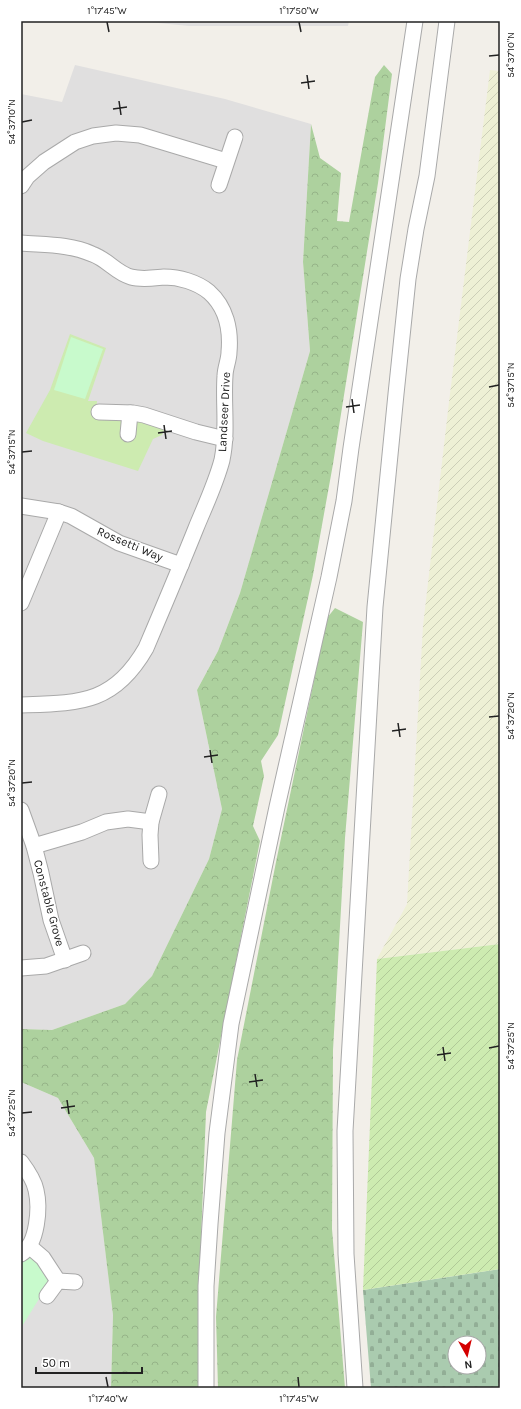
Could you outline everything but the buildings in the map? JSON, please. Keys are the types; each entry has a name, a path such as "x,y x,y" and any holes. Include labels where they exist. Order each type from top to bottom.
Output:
{"street":[{"path":"206,1388 206,1286 210,1224 217,1133 229,1039 277,807 329,577 344,501 415,21"},
{"path":"355,1388 346,1254 345,1131 370,680 376,599 408,287 416,229 427,176 447,21"},
{"path":"23,179 75,142 93,136 116,133 140,135 226,161"},
{"path":"219,185 234,137"},
{"name":"Landseer Drive","path":"21,243 77,249 93,254 119,272 131,277 145,279 164,277 179,278 196,284 208,291 217,300 227,321 230,336 229,353 225,373 224,394 226,426 222,459 217,477 146,648 136,665 121,681 104,693 66,704 21,705"},
{"path":"99,412 130,413 156,418 196,432 225,439"},
{"path":"128,434 130,413"},
{"name":"Rossetti Way","path":"21,506 59,512 71,516 119,543 181,565"},
{"path":"21,603 59,512"},
{"path":"151,861 151,822 159,794"},
{"name":"Constable Grove","path":"21,810 34,846 51,920 65,960"},
{"name":"Constable Grove","path":"34,846 82,832 106,822 128,820 151,822"},
{"name":"Constable Grove","path":"21,968 40,967 83,953"},
{"path":"21,1162 32,1179 36,1190 38,1207 36,1227 25,1250 43,1258 58,1281"},
{"path":"58,1281 75,1282"},
{"path":"48,1296 58,1281"}],"shaded area":[{"path":"138,21 349,21 348,26 189,26"},
{"path":"75,65 225,99 311,124 303,262 310,351 240,593 218,651 197,690 222,809 209,859 152,976 125,1004 52,1030 21,1029 21,94 62,102"},
{"path":"21,1082 58,1098 94,1158 113,1315 111,1388 21,1388"}],"green space":[{"path":"384,65 392,74 378,183 333,464 313,575 278,735 261,761 264,776 253,826 260,841 206,1112 198,1315 200,1388 111,1388 113,1315 94,1158 58,1098 21,1082 21,1029 52,1030 125,1004 152,976 209,859 222,809 197,690 218,651 240,593 310,351 303,262 311,124 320,158 341,173 337,221 349,222 375,77"},
{"path":"490,70 500,71 500,944 377,959 407,904 423,626"},
{"path":"70,334 106,348 88,401 97,401 96,414 166,425 162,435 153,439 138,471 43,441 26,433 50,390"},
{"path":"71,337 103,349 85,399 54,390"},
{"path":"335,608 363,622 345,838 333,1050 332,1229 345,1388 218,1388 216,1317 237,1060 276,862 327,618"},
{"path":"500,944 500,1269 363,1290 377,959"},
{"path":"27,1256 36,1259 50,1281 21,1328 21,1259"},
{"path":"500,1269 500,1388 371,1388 363,1290"}]}
